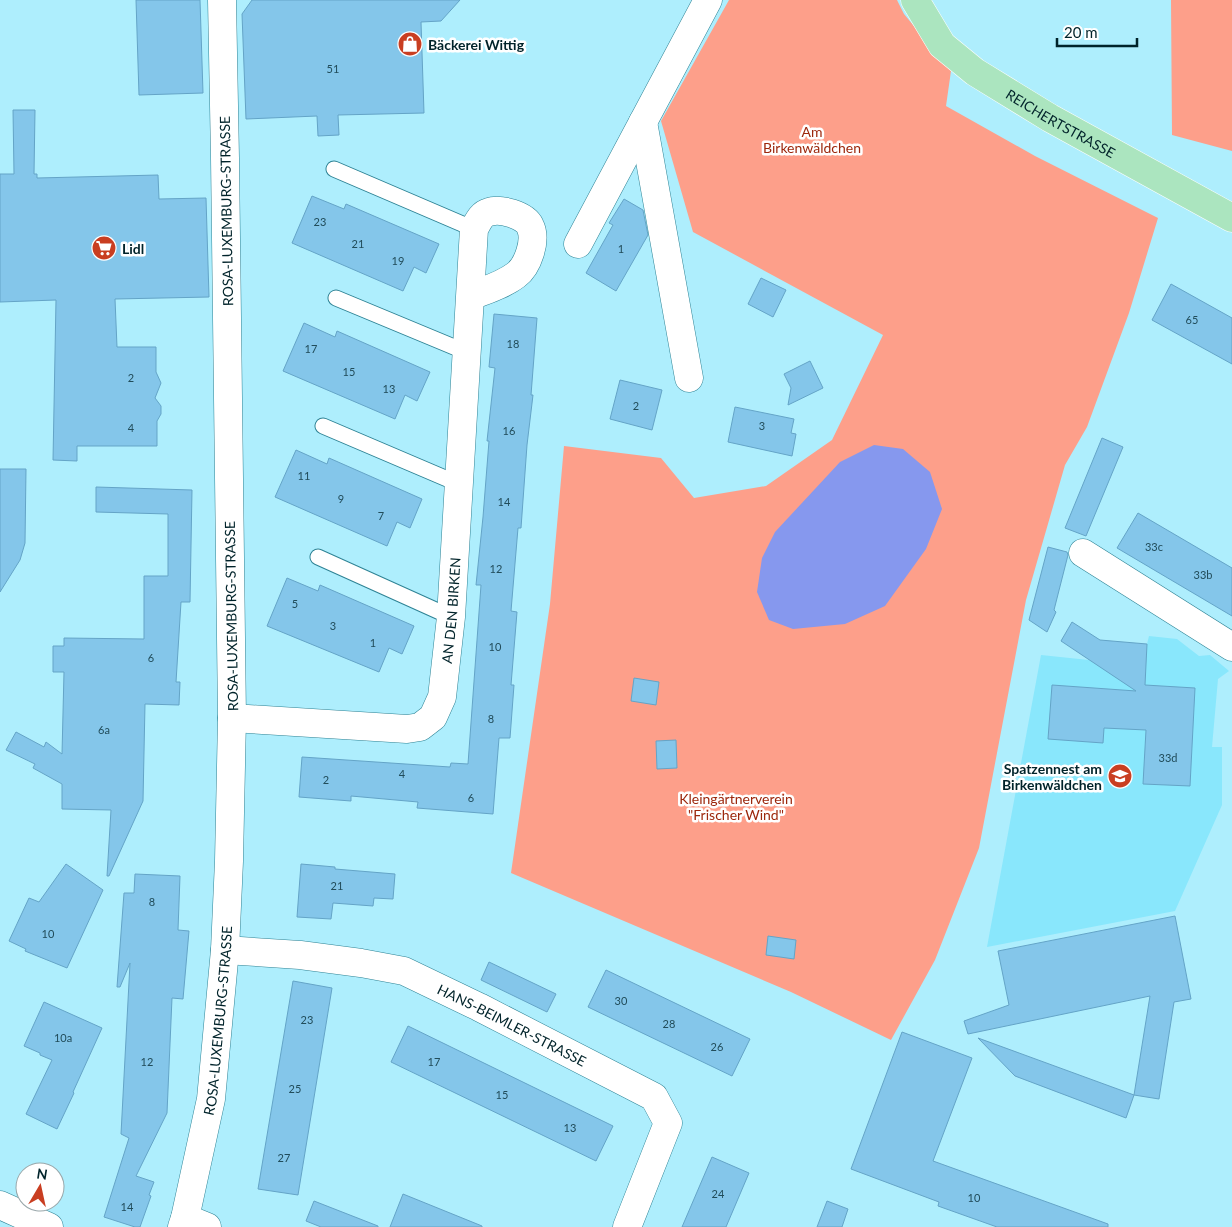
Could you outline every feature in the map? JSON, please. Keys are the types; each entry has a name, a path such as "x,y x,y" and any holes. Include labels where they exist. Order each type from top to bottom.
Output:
{"main road":[{"name":"REICHERTSTRASSE","path":"915,0 942,45 975,72 1050,118 1232,218"}],"street":[{"name":"ROSA-LUXEMBURG-STRASSE","path":"191,1224 211,1099 225,950 229,861 232,718 226,158 222,0"},
{"path":"578,244 708,0"},
{"path":"643,122 689,378"},
{"path":"471,296 518,274 530,255 532,236 530,226 521,217 500,210 488,212 479,219 474,229"},
{"name":"AN DEN BIRKEN","path":"232,718 407,729 420,727 433,717 442,697 451,617 474,229"},
{"path":"1084,553 1232,648"},
{"name":"HANS-BEIMLER-STRASSE","path":"225,950 361,963 404,971 479,1007 654,1097 668,1123 627,1227"},
{"path":"0,1205 49,1227"}],"lane":[{"path":"334,169 474,229"},
{"path":"336,298 466,352"},
{"path":"323,426 458,484"},
{"path":"318,557 451,617"}],"shaded area":[{"path":"874,445 903,449 930,472 942,509 926,549 885,606 845,624 793,629 769,620 757,592 762,558 775,532 840,462"},
{"name":"Spatzennest am Birkenwäldchen","path":"1149,636 1177,639 1199,656 1210,655 1229,671 1218,679 1212,747 1222,747 1222,805 1175,911 987,947 1041,655 1145,664"}],"green space":[{"name":"Am Birkenwäldchen","path":"729,0 897,0 904,14 951,71 946,106 1035,156 1158,218 1129,313 1087,427 1065,465 1026,600 979,848 935,960 891,1040 791,992 511,873 550,604 564,446 661,458 694,498 766,486 832,440 883,335 693,232 661,121"},
{"path":"1171,0 1232,0 1232,151 1172,135"}],"building":[{"path":"136,0 200,0 203,93 139,95"},
{"path":"252,0 460,0 441,21 421,22 424,113 338,115 339,135 318,136 317,116 246,119 242,14"},
{"name":"Lidl","path":"13,110 35,110 34,174 37,174 37,178 158,175 159,199 206,198 209,297 115,299 117,347 156,347 156,372 161,383 155,398 161,406 161,414 157,421 157,446 77,446 77,461 53,460 56,300 0,302 0,174 14,174"},
{"path":"312,196 344,209 346,204 439,244 426,273 414,267 403,291 292,243"},
{"path":"624,199 643,210 648,235 616,291 586,273 613,225 609,223"},
{"path":"761,278 786,290 773,317 748,304"},
{"path":"1171,284 1232,318 1232,364 1152,320"},
{"path":"494,314 537,318 531,395 533,395 521,528 518,528 511,611 517,612 511,685 514,685 510,738 499,738 493,814 417,808 418,802 351,796 351,801 299,797 302,757 450,767 451,763 468,764 481,585 476,585 489,441 487,441 495,368 489,367"},
{"path":"304,323 335,337 337,331 430,372 417,401 405,395 395,419 283,371"},
{"path":"810,361 823,388 788,405 791,388 784,374"},
{"path":"620,380 662,390 652,430 610,419"},
{"path":"735,407 794,419 791,433 796,434 792,456 728,442"},
{"path":"1102,438 1123,447 1086,536 1065,528"},
{"path":"296,450 327,464 329,458 422,499 410,528 397,522 387,546 275,497"},
{"path":"0,469 26,469 25,543 20,560 0,592"},
{"path":"96,487 192,490 190,602 181,602 176,682 180,682 179,705 145,704 143,801 109,876 107,876 111,810 62,809 62,784 33,768 35,764 6,750 16,732 44,747 46,742 62,754 64,672 53,672 53,646 64,646 64,638 144,639 144,576 168,576 168,514 96,512"},
{"path":"1138,513 1232,568 1232,616 1117,548"},
{"path":"1048,547 1067,552 1068,555 1054,610 1056,612 1047,632 1029,620"},
{"path":"287,578 318,591 320,585 414,626 402,654 389,648 379,672 267,626"},
{"path":"1072,622 1100,640 1147,644 1145,685 1195,688 1190,786 1143,784 1146,730 1104,728 1103,743 1048,739 1052,685 1136,691 1061,641"},
{"path":"634,678 659,682 656,705 631,701"},
{"path":"676,740 677,768 657,769 656,741"},
{"path":"66,864 103,890 67,968 25,951 26,949 9,941 29,898 39,902"},
{"path":"301,864 395,874 393,899 374,898 373,906 333,903 331,919 297,917"},
{"path":"135,874 180,876 178,930 189,931 183,999 172,998 167,1113 136,1176 154,1182 140,1227 104,1217 129,1138 121,1134 130,963 120,987 117,987 124,893 134,893"},
{"path":"1175,916 1191,999 1174,1002 1159,1099 1134,1095 1150,996 968,1034 964,1021 1009,1005 998,951"},
{"path":"768,936 796,940 794,959 766,955"},
{"path":"489,962 556,994 547,1012 481,980"},
{"path":"606,970 750,1039 732,1076 588,1007"},
{"path":"293,981 332,988 298,1195 258,1189"},
{"path":"44,1002 102,1028 57,1129 26,1114 52,1060 24,1046"},
{"path":"408,1026 613,1126 596,1161 391,1062"},
{"path":"902,1032 972,1058 933,1161 1108,1224 1108,1227 997,1227 938,1206 939,1202 851,1169"},
{"path":"978,1038 1134,1095 1126,1118 1015,1076"},
{"path":"712,1157 749,1173 726,1227 682,1227"},
{"path":"403,1194 482,1226 482,1227 390,1227"},
{"path":"314,1201 378,1227 321,1227 306,1221"},
{"path":"827,1201 848,1209 842,1227 817,1227"}],"place":[{"name":"Bäckerei Wittig","path":"410,44"},
{"name":"Lidl","path":"104,248"},
{"name":"Spatzennest am Birkenwäldchen","path":"1120,776"}],"park label":[{"name":"Kleingärtnerverein \"Frischer Wind\"","path":"736,806"}]}
